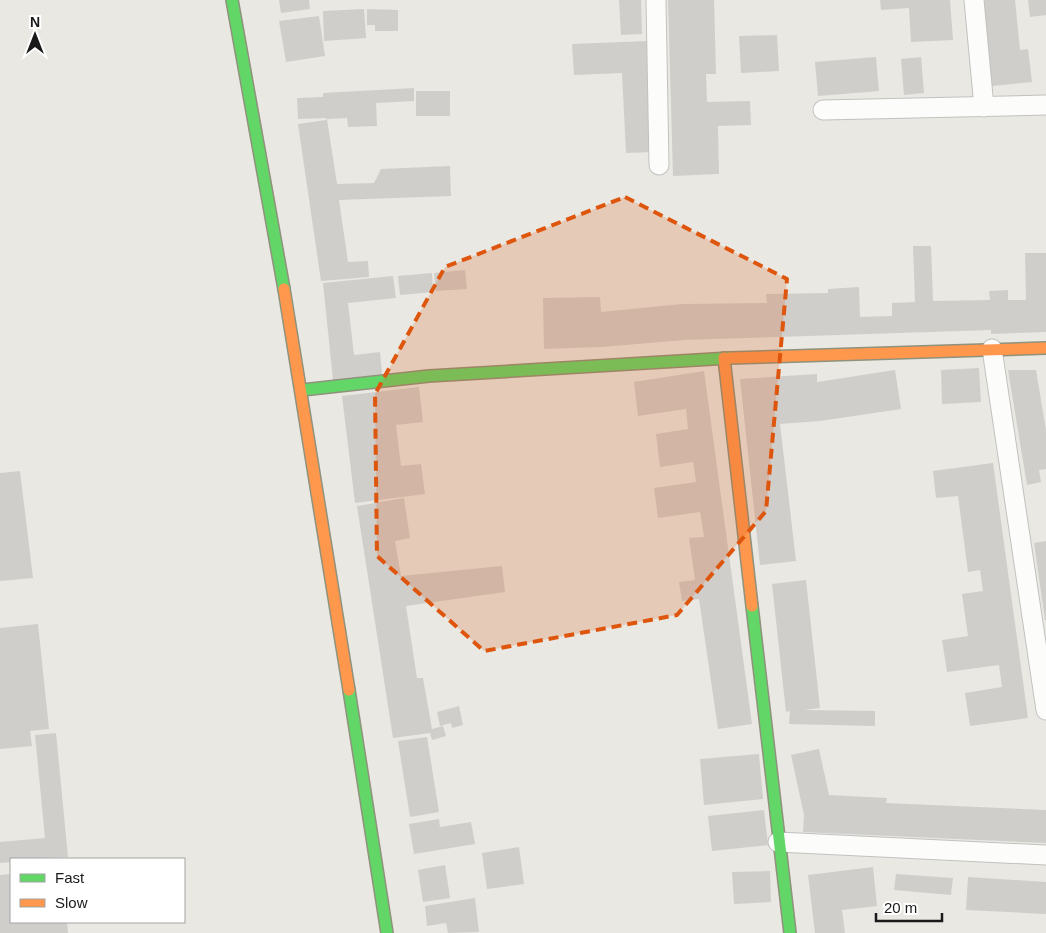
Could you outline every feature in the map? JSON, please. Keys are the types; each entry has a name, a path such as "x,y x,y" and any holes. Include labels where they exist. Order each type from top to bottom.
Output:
{"street":[{"path":"232,0 302,390 335,615 387,933"},
{"path":"656,0 659,164"},
{"path":"974,0 984,106"},
{"path":"823,110 1046,105"},
{"path":"302,390 429,376 724,358 1046,348"},
{"path":"992,350 1046,710"},
{"path":"724,358 778,842 790,933"},
{"path":"778,842 1046,855"}],"highlighted area":[{"path":"625,197 787,279 766,511 677,615 484,651 377,556 375,394 445,267"}],"building":[{"path":"279,0 309,0 310,9 281,13"},
{"path":"619,0 641,0 642,34 621,35"},
{"path":"668,0 714,0 716,74 706,74 707,102 750,101 751,125 718,126 719,174 673,176"},
{"path":"880,0 950,0 953,40 911,42 909,8 881,10"},
{"path":"982,0 1015,0 1020,50 1028,49 1032,82 992,86"},
{"path":"1028,0 1046,0 1046,15 1030,17"},
{"path":"364,9 366,38 324,41 323,11"},
{"path":"367,9 398,10 398,31 375,31 375,25 367,25"},
{"path":"319,16 325,56 286,62 279,21"},
{"path":"777,35 779,71 741,73 739,36"},
{"path":"648,41 652,152 626,153 622,73 574,75 572,44"},
{"path":"876,57 879,91 818,96 815,62"},
{"path":"921,57 924,93 904,95 901,59"},
{"path":"414,88 414,101 376,103 377,126 348,127 347,118 327,119 337,184 374,183 381,169 450,166 451,196 339,200 348,262 368,261 369,277 321,281 298,124 326,120 326,118 298,119 297,98 323,97 323,93"},
{"path":"416,91 450,91 450,116 416,116"},
{"path":"913,246 931,246 933,301 990,300 989,291 1008,290 1008,300 1026,300 1025,253 1046,253 1046,332 991,334 991,330 684,340 602,347 544,349 543,298 600,297 601,312 682,304 767,303 766,294 828,293 828,289 859,287 860,317 892,316 892,303 915,302"},
{"path":"465,270 467,289 436,291 434,273"},
{"path":"432,273 433,292 400,295 398,276"},
{"path":"393,276 396,298 348,303 354,355 380,352 382,374 333,380 323,283"},
{"path":"979,368 981,402 942,404 941,370"},
{"path":"895,370 901,409 820,421 780,424 796,561 760,565 740,379 817,374 817,382"},
{"path":"1008,370 1036,370 1046,430 1046,469 1039,470 1041,482 1027,485"},
{"path":"704,371 752,724 718,729 699,599 682,601 679,582 695,580 689,538 704,537 700,512 658,518 654,488 696,482 693,462 660,467 656,434 688,429 686,409 638,416 634,382"},
{"path":"419,387 423,422 396,425 401,466 421,464 425,494 355,503 342,396"},
{"path":"993,463 1028,718 970,726 965,693 1002,687 999,665 947,672 942,640 968,636 962,594 983,591 980,570 968,572 958,496 936,498 933,471"},
{"path":"20,471 33,578 0,581 0,473"},
{"path":"404,498 410,538 395,541 401,576 502,566 505,592 406,606 417,678 423,678 432,729 443,726 446,736 432,740 430,733 393,738 357,506"},
{"path":"1046,541 1046,620 1045,620 1034,543"},
{"path":"806,580 820,708 804,710 875,711 875,726 789,724 790,711 786,712 772,584"},
{"path":"38,624 49,729 30,731 32,746 0,749 0,628"},
{"path":"459,706 463,725 452,728 451,723 440,726 437,712"},
{"path":"56,733 68,857 10,858 10,862 0,863 0,842 45,838 35,735"},
{"path":"427,737 439,812 410,817 398,741"},
{"path":"819,749 829,795 887,798 886,803 1046,810 1046,843 803,832 804,815 791,755"},
{"path":"759,754 763,799 704,805 700,759"},
{"path":"764,810 768,845 712,851 708,816"},
{"path":"439,819 440,827 471,822 475,844 414,854 409,824"},
{"path":"519,847 524,884 487,889 482,853"},
{"path":"445,865 450,898 423,902 418,870"},
{"path":"873,867 877,906 842,910 845,933 815,933 808,875"},
{"path":"770,871 771,902 734,904 732,872"},
{"path":"10,874 10,923 67,923 68,933 0,933 0,875"},
{"path":"896,874 953,878 951,895 894,890"},
{"path":"968,877 1046,882 1046,914 966,910"},
{"path":"475,898 479,932 448,933 446,923 427,926 425,906"}],"traffic: fast":[{"path":"232,0 284,289"},
{"path":"302,390 429,376 730,358"},
{"path":"752,606 790,933"},
{"path":"349,690 387,933"}],"traffic: slow":[{"path":"284,289 349,690"},
{"path":"730,358 1046,348"},
{"path":"724,358 752,606"}]}
